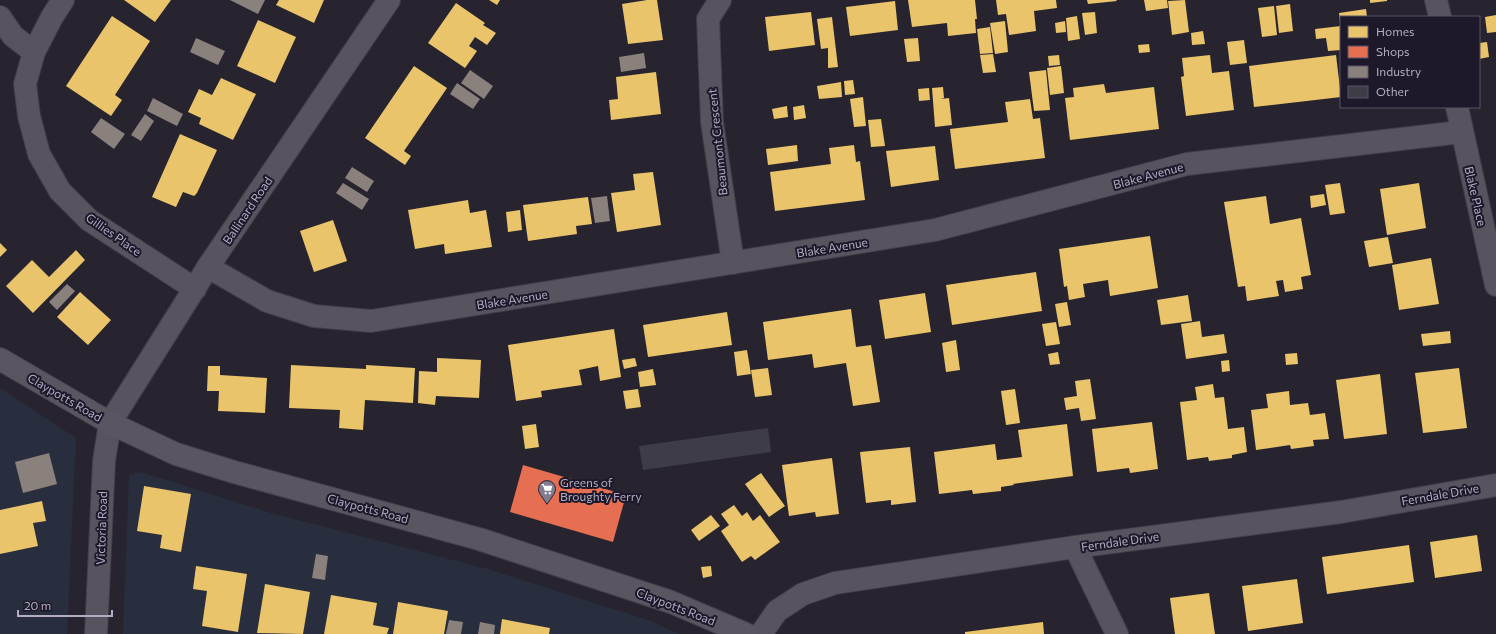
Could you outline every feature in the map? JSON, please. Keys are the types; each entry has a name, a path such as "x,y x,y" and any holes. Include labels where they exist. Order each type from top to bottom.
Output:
{"main road":[{"name":"Claypotts Road","path":"0,359 110,423 176,454 479,539 671,602 746,634"}],"street":[{"name":"Gillies Place","path":"63,0 52,17 34,52 25,84 29,116 39,154 60,191 90,220 195,289"},
{"name":"Ballinard Road","path":"110,423 208,268 389,0"},
{"name":"Beaumont Crescent","path":"720,0 708,19 712,122 733,263"},
{"path":"1436,0 1440,16"},
{"path":"0,17 13,36 34,52"},
{"name":"Blake Place","path":"1457,108 1496,285"},
{"name":"Blake Avenue","path":"208,268 267,301 314,316 371,321 935,230 1188,164 1462,132"},
{"name":"Victoria Road","path":"96,634 104,461 110,423"},
{"name":"Ferndale Drive","path":"762,634 777,611 803,594 835,583 1075,547 1341,512 1496,484"},
{"path":"1075,547 1117,634"}],"shaded area":[{"path":"0,388 76,438 67,634 0,634"},
{"path":"141,472 271,513 488,569 651,621 679,634 123,634 129,475"}],"building: Homes":[{"path":"124,0 171,0 155,22"},
{"path":"279,0 324,0 314,23 276,5"},
{"path":"489,0 500,0 497,5"},
{"path":"657,0 663,40 628,44 622,4"},
{"path":"908,0 975,0 977,19 975,19 976,33 948,36 947,23 912,27"},
{"path":"996,0 1056,0 1057,8 1034,11 1036,31 1009,35 1006,14 998,15"},
{"path":"1087,0 1116,0 1117,1 1088,4"},
{"path":"1144,0 1167,0 1168,8 1146,11"},
{"path":"1185,0 1189,32 1172,35 1168,1"},
{"path":"1370,0 1387,0 1387,1 1370,3"},
{"path":"895,1 898,30 850,36 846,7"},
{"path":"456,3 485,23 483,25 496,33 487,45 475,37 469,46 477,51 465,68 428,43"},
{"path":"1290,4 1293,31 1279,33 1276,6"},
{"path":"1274,6 1277,35 1262,37 1258,8"},
{"path":"1366,9 1367,16 1340,16 1340,22 1339,13"},
{"path":"811,12 815,45 769,51 765,17"},
{"path":"1095,12 1097,33 1085,35 1082,13"},
{"path":"1496,15 1496,32 1487,33 1485,17"},
{"path":"112,16 150,41 115,95 122,100 111,116 66,86"},
{"path":"1077,16 1080,39 1068,41 1066,18"},
{"path":"832,17 838,67 828,68 828,48 821,49 817,19"},
{"path":"258,20 296,37 275,83 237,66"},
{"path":"1005,21 1008,52 995,54 990,23"},
{"path":"1065,21 1066,32 1056,33 1055,23"},
{"path":"1340,26 1340,50 1328,51 1326,38 1316,39 1315,29"},
{"path":"990,27 993,53 980,54 977,29"},
{"path":"1203,31 1205,44 1192,45 1191,33"},
{"path":"918,38 920,61 907,62 904,39"},
{"path":"1244,40 1247,63 1230,65 1227,42"},
{"path":"1487,42 1489,57 1480,59 1480,43"},
{"path":"1149,44 1150,52 1139,53 1138,45"},
{"path":"993,54 996,72 983,73 980,55"},
{"path":"1059,55 1060,65 1049,66 1048,56"},
{"path":"1210,55 1212,73 1229,71 1234,110 1186,116 1181,77 1184,76 1182,58"},
{"path":"1336,55 1340,97 1254,107 1249,66"},
{"path":"414,66 447,88 404,151 411,156 405,165 365,138"},
{"path":"1061,66 1064,93 1050,95 1047,68"},
{"path":"1046,70 1050,110 1034,111 1029,72"},
{"path":"656,72 661,114 611,120 609,100 618,99 616,77"},
{"path":"221,78 256,94 233,140 199,124 201,118 188,112 199,89 212,95"},
{"path":"853,80 855,94 845,95 844,81"},
{"path":"841,82 842,97 819,99 817,86"},
{"path":"1104,84 1106,93 1154,87 1159,129 1070,140 1065,98 1074,97 1073,88"},
{"path":"943,87 944,98 940,99 949,98 952,125 935,127 932,88"},
{"path":"929,88 930,100 919,101 918,89"},
{"path":"863,97 866,126 854,127 850,99"},
{"path":"1030,99 1033,119 1040,118 1045,158 955,169 950,129 1008,122 1005,102"},
{"path":"804,105 806,118 794,120 793,107"},
{"path":"787,106 788,117 774,119 772,109"},
{"path":"881,119 885,146 871,147 868,120"},
{"path":"180,134 217,150 197,193 194,196 183,192 176,207 152,197"},
{"path":"797,145 798,161 768,165 766,149"},
{"path":"854,145 856,162 860,161 865,200 775,211 770,172 831,164 829,148"},
{"path":"935,146 939,180 891,187 886,151"},
{"path":"653,172 661,225 617,232 611,193 635,190 633,174"},
{"path":"1340,183 1345,213 1330,215 1325,185"},
{"path":"1419,183 1426,228 1387,235 1380,189"},
{"path":"1324,194 1326,205 1311,208 1310,196"},
{"path":"1266,196 1270,224 1301,218 1311,275 1301,277 1303,289 1285,292 1283,280 1276,281 1279,296 1247,301 1245,286 1238,287 1224,202"},
{"path":"588,197 592,224 576,226 577,234 528,241 523,205"},
{"path":"468,200 470,213 486,210 492,247 445,254 444,244 415,249 408,210"},
{"path":"520,210 522,230 508,232 506,212"},
{"path":"333,220 347,261 314,272 300,231"},
{"path":"1150,236 1158,288 1110,296 1108,280 1083,284 1085,297 1069,300 1067,286 1064,287 1059,249"},
{"path":"1388,237 1393,263 1369,267 1364,241"},
{"path":"0,243 7,250 0,257"},
{"path":"76,250 85,260 33,313 6,286 32,260 49,277"},
{"path":"1431,258 1439,304 1399,310 1392,265"},
{"path":"1036,272 1042,311 952,325 946,285"},
{"path":"80,292 111,320 88,345 57,317"},
{"path":"925,293 931,332 885,339 879,300"},
{"path":"1188,295 1192,321 1161,325 1157,300"},
{"path":"1067,302 1071,325 1059,327 1055,304"},
{"path":"851,309 856,347 871,345 880,402 853,406 846,363 814,368 812,354 768,360 763,322"},
{"path":"727,312 732,345 648,357 643,325"},
{"path":"1200,321 1202,337 1224,334 1227,353 1186,359 1181,324"},
{"path":"1056,322 1060,344 1046,346 1042,324"},
{"path":"614,329 621,377 600,381 598,366 579,370 582,385 541,391 542,397 516,401 508,345"},
{"path":"1450,331 1451,343 1423,346 1421,334"},
{"path":"956,340 960,370 946,372 942,343"},
{"path":"747,350 751,374 737,376 734,352"},
{"path":"1058,352 1060,364 1050,365 1048,354"},
{"path":"1297,353 1298,364 1286,365 1285,354"},
{"path":"437,358 481,360 479,398 436,396 435,405 418,403 419,371 437,372"},
{"path":"635,358 637,366 624,369 622,360"},
{"path":"1229,360 1230,371 1222,372 1221,361"},
{"path":"291,365 366,369 366,365 415,368 413,403 365,400 363,430 339,428 340,410 289,408"},
{"path":"208,366 220,366 220,375 267,378 265,413 218,411 219,391 207,391"},
{"path":"768,368 772,395 755,397 751,370"},
{"path":"1459,368 1467,428 1423,433 1415,373"},
{"path":"653,369 656,385 640,387 638,372"},
{"path":"1380,374 1387,434 1344,439 1336,380"},
{"path":"1090,379 1096,419 1081,421 1079,408 1066,410 1064,398 1077,396 1075,381"},
{"path":"1213,384 1215,398 1224,397 1228,429 1244,427 1247,452 1232,455 1232,458 1209,461 1208,457 1187,460 1180,402 1197,400 1195,387"},
{"path":"638,389 641,407 626,409 623,391"},
{"path":"1015,389 1020,423 1006,425 1001,391"},
{"path":"1289,391 1290,405 1308,403 1310,415 1325,413 1329,439 1313,440 1314,446 1291,449 1290,445 1256,450 1251,410 1268,408 1266,394"},
{"path":"1152,422 1158,469 1130,473 1129,468 1097,472 1092,429"},
{"path":"536,424 539,447 525,449 522,426"},
{"path":"1067,424 1073,476 1013,484 1014,485 1001,487 1001,491 973,494 972,490 939,494 934,452 995,444 997,460 1022,457 1018,430"},
{"path":"910,447 916,502 891,505 891,500 866,503 860,452"},
{"path":"832,458 839,514 816,517 815,512 789,516 782,465"},
{"path":"761,473 785,506 769,517 745,484"},
{"path":"144,486 191,494 181,552 160,548 162,535 137,531"},
{"path":"42,501 46,521 33,523 38,546 0,554 0,510"},
{"path":"734,505 742,516 747,512 753,521 760,515 780,542 755,560 751,556 742,562 721,531 729,525 721,514"},
{"path":"711,515 720,526 699,541 691,530"},
{"path":"1477,535 1482,571 1435,578 1430,542"},
{"path":"1409,545 1414,582 1327,594 1322,557"},
{"path":"196,566 247,574 238,632 202,626 207,591 193,589"},
{"path":"711,566 712,576 703,578 701,567"},
{"path":"1297,579 1303,623 1248,631 1242,586"},
{"path":"265,584 310,592 303,634 257,633"},
{"path":"1209,593 1215,634 1175,634 1170,598"},
{"path":"331,595 377,603 373,625 389,628 387,634 324,634"},
{"path":"398,602 448,611 444,634 393,634"},
{"path":"502,619 550,628 549,634 500,634"},
{"path":"1043,622 1044,634 965,634 965,632"}],"building: Shops":[{"path":"523,465 626,495 613,542 510,512"}],"building: Industry":[{"path":"230,0 265,0 258,14"},
{"path":"196,38 225,51 218,65 190,52"},
{"path":"644,53 646,68 621,72 619,57"},
{"path":"470,70 493,86 484,99 461,83"},
{"path":"457,83 480,99 473,109 450,94"},
{"path":"153,98 183,114 177,126 147,111"},
{"path":"145,114 154,121 141,141 131,135"},
{"path":"101,118 125,134 114,149 91,132"},
{"path":"352,167 374,181 367,192 345,178"},
{"path":"343,183 369,199 362,210 336,193"},
{"path":"607,196 610,221 595,223 591,198"},
{"path":"67,284 75,291 57,310 49,302"},
{"path":"49,453 57,484 23,493 15,462"},
{"path":"316,554 328,556 325,580 312,578"},
{"path":"449,620 463,622 461,634 446,634"},
{"path":"480,622 495,625 494,634 478,634"}],"building: Other":[{"path":"768,428 771,452 643,470 639,446"}],"place":[{"name":"Greens of Broughty Ferry","path":"547,504"}]}
